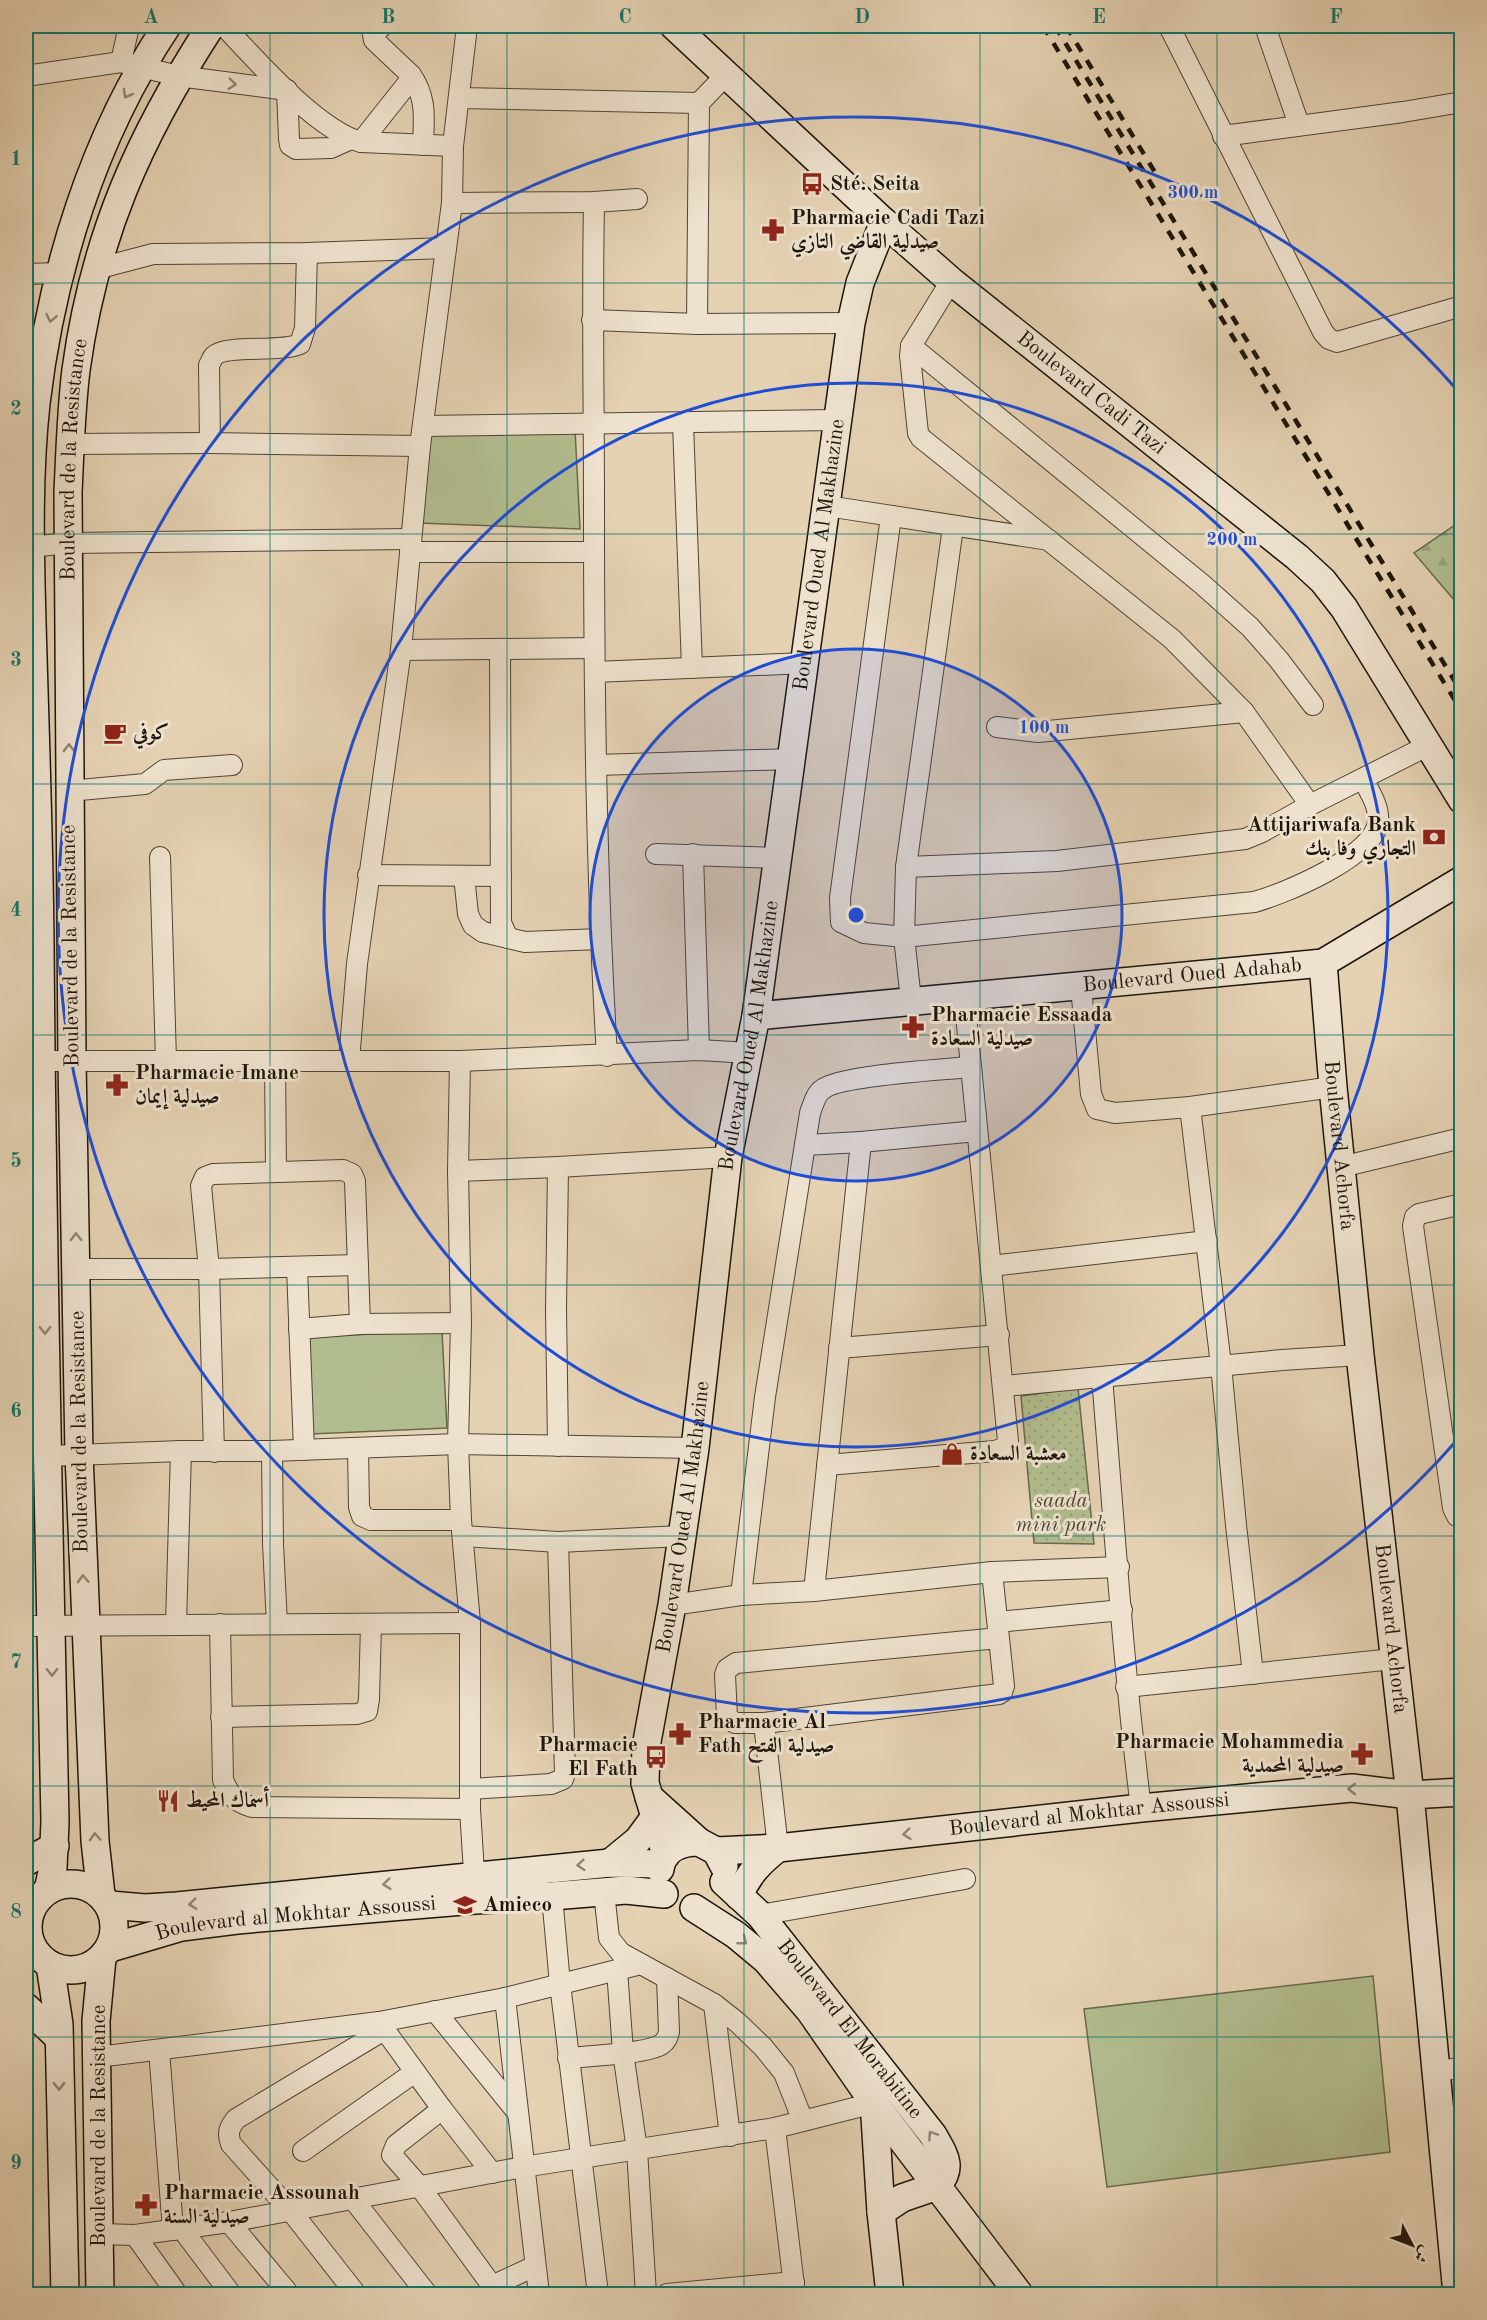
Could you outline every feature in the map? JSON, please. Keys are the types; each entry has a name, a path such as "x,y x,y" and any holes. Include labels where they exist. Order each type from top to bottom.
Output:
{"street":[{"path":"129,26 132,64"},
{"name":"Boulevard de la Resistance","path":"48,1890 55,1846 38,1626 48,1456 36,1383 33,1101 41,1061 32,855 28,519 36,405 60,273 84,195 132,64 167,26"},
{"name":"Boulevard de la Resistance","path":"105,1900 95,1841 79,1454 69,791 68,492 70,444 76,370 96,269 109,226 123,187 152,124 178,76 211,26"},
{"path":"224,26 287,90 322,120 356,140"},
{"path":"382,26 373,35 374,40 411,75 421,90 424,113 423,145"},
{"path":"349,1061 357,964 400,650 420,446 452,203 453,146 467,26"},
{"name":"Boulevard Cadi Tazi","path":"674,26 884,222 951,281 1297,557 1323,581 1344,608 1430,745 1461,800"},
{"path":"1169,26 1323,332 1329,339 1337,342 1461,306"},
{"path":"1265,26 1299,125"},
{"path":"26,76 132,64 178,76 287,90"},
{"path":"356,140 411,79 411,75"},
{"path":"697,324 699,103 726,75"},
{"path":"287,90 289,139 290,145 296,149 331,148 356,140 453,146"},
{"path":"459,98 699,103"},
{"path":"1223,136 1461,102"},
{"path":"452,203 594,202 637,199"},
{"path":"594,202 592,320 594,648 600,939 607,1056"},
{"name":"Boulevard Oued Al Makhazine","path":"663,1859 644,1767 646,1747 672,1605 695,1448 728,1157 756,1016 851,323 860,283 884,222"},
{"path":"96,269 153,254 307,253 446,248"},
{"path":"210,443 209,365 214,356 224,351 284,349 300,344 305,328 307,253"},
{"path":"26,274 60,273"},
{"path":"951,281 911,346 918,433 921,438 1172,639 1244,712 1310,805"},
{"path":"592,320 697,324 851,323"},
{"path":"911,346 1203,585 1250,627 1279,660 1313,705"},
{"path":"423,426 837,420"},
{"path":"682,423 692,668"},
{"path":"70,444 420,446"},
{"path":"827,506 1050,540"},
{"path":"891,516 840,905 842,922 851,928 864,933 904,937 1254,902 1278,896 1351,857 1377,831 1379,819 1363,778"},
{"path":"911,1000 904,937 906,867 953,526"},
{"path":"30,547 69,543 411,546 594,552"},
{"path":"400,650 594,648"},
{"path":"500,649 501,924 508,938"},
{"path":"595,672 806,663"},
{"path":"997,727 1038,732 1244,712"},
{"path":"906,867 1057,861 1245,839 1430,745"},
{"path":"597,765 791,759"},
{"path":"69,791 145,784 164,770 232,765"},
{"path":"656,854 776,858"},
{"path":"693,854 699,1050"},
{"path":"160,857 166,1060"},
{"path":"368,874 501,876"},
{"path":"464,876 468,914 473,925 483,932 525,942 600,939"},
{"name":"Boulevard Oued Adahab","path":"756,1016 1323,963 1461,880"},
{"name":"Boulevard Achorfa","path":"1323,963 1360,1356 1410,1796 1434,2071 1457,2263 1457,2295"},
{"path":"1082,987 1091,1094 1097,1109 1115,1113 1190,1107 1333,1088"},
{"path":"827,1465 1002,1449 1008,1441 964,995"},
{"path":"41,1061 460,1061 699,1050 750,1053"},
{"path":"460,1061 458,1444 470,1623 470,1799 474,1887"},
{"path":"275,1062 276,1171"},
{"path":"741,1595 765,1397 810,1113 814,1101 821,1089 842,1081 970,1067"},
{"path":"1190,1107 1221,1365 1253,1674"},
{"path":"805,1145 977,1131"},
{"path":"1341,1167 1461,1138"},
{"path":"814,1591 861,1142"},
{"path":"458,1171 728,1157"},
{"path":"558,1167 556,1310 558,1446"},
{"path":"214,1452 209,1269 201,1186 204,1177 213,1174 276,1171 343,1170 352,1174 356,1181 360,1324"},
{"path":"1461,1204 1419,1214 1415,1217 1413,1226 1453,1508 1457,1516 1461,1517"},
{"path":"991,1266 1207,1241"},
{"path":"77,1269 209,1269 358,1264"},
{"path":"297,1267 304,1450"},
{"path":"299,1329 360,1324 460,1323"},
{"path":"839,1348 999,1335"},
{"path":"1004,1386 1221,1365 1360,1356"},
{"path":"1101,1377 1119,1567 1126,1687 1141,1808"},
{"path":"48,1456 458,1444 695,1448"},
{"path":"358,1448 359,1507 362,1516 371,1520 462,1528 558,1542 682,1536"},
{"path":"176,1624 181,1451"},
{"path":"272,1451 277,1624"},
{"path":"220,1624 223,1780 230,1796 240,1803 252,1807 470,1799 551,1784 563,1779 565,1773 558,1542"},
{"path":"672,1605 741,1595 814,1591 992,1572 1119,1567"},
{"path":"992,1572 998,1630 1004,1686 999,1694 764,1724 735,1723 727,1717 724,1674 731,1665 742,1662 998,1630 1122,1610"},
{"path":"38,1626 470,1623"},
{"path":"222,1717 357,1714 366,1711 369,1699 371,1624"},
{"path":"1126,1687 1393,1659"},
{"path":"707,1847 687,1842 675,1846 663,1859 659,1879 664,1894 680,1906 694,1908 708,1904 719,1895 745,1881 752,1870 778,1848 764,1724"},
{"name":"Boulevard al Mokhtar Assoussi","path":"707,1847 778,1848 1141,1808 1352,1788 1410,1796 1461,1792"},
{"path":"610,1863 638,1840 652,1807 707,1847 724,1865 732,1889"},
{"path":"26,1862 55,1846"},
{"name":"Boulevard al Mokhtar Assoussi","path":"106,1953 148,1935 204,1924 474,1887 610,1863 663,1859"},
{"path":"760,1915 965,1879"},
{"path":"75,1883 89,1887 105,1900 115,1920 106,1953 91,1966 77,1971 63,1970 39,1960 29,1939 28,1916 34,1905 48,1890 75,1883"},
{"name":"Boulevard al Mokhtar Assoussi","path":"105,1900 145,1908 474,1887 552,1896 626,1890 664,1894"},
{"name":"Boulevard El Morabitine","path":"732,1889 760,1915 933,2135 948,2168 945,2178 937,2186"},
{"path":"604,1892 609,1938 621,1953 714,2004 738,2022 763,2047 784,2073 803,2121"},
{"path":"552,1896 568,2058 598,2295"},
{"name":"Boulevard El Morabitine","path":"694,1908 736,1935 766,1960 810,2011 874,2103 1019,2295"},
{"name":"Boulevard de la Resistance","path":"100,2295 96,2021 106,1953"},
{"name":"Boulevard de la Resistance","path":"39,1960 56,1995 64,2295"},
{"path":"98,2057 382,2026 435,2011 505,1998 641,1964"},
{"path":"617,1970 623,2052 637,2150 646,2295"},
{"path":"568,2058 660,2045 667,2039 669,2032 667,1978"},
{"path":"505,1998 538,2295"},
{"path":"714,2004 730,2136"},
{"path":"26,2007 58,2037"},
{"path":"435,2011 517,2112"},
{"path":"382,2026 492,2173"},
{"path":"356,2295 291,2211 231,2144 228,2136 230,2127 236,2119 382,2026"},
{"path":"159,2050 178,2230 231,2295"},
{"path":"872,2058 881,2212 890,2295"},
{"path":"1434,2071 1461,2068"},
{"path":"303,2151 415,2072"},
{"path":"99,2234 135,2235 229,2222 523,2167 775,2128 874,2103"},
{"path":"442,2109 393,2150 392,2155 420,2187 495,2290 535,2266"},
{"path":"668,2295 794,2288 775,2128"},
{"path":"881,2212 902,2198 937,2186"},
{"path":"353,2199 427,2295"},
{"path":"229,2222 289,2295"},
{"path":"135,2235 177,2295"}],"green space":[{"path":"431,427 575,429 580,529 419,523"},
{"path":"1461,521 1461,600 1455,601 1414,553"},
{"path":"442,1331 447,1428 311,1434 306,1337"},
{"name":"saada mini park","path":"1078,1388 1094,1544 1034,1543 1021,1396"},
{"path":"1373,1976 1390,2152 1107,2187 1084,2009"}],"railway":[{"path":"1043,26 1462,712"},
{"path":"1055,26 1462,693"},
{"path":"1066,26 1156,174"}],"place":[{"name":"Sté. Seita","path":"812,184"},
{"name":"Pharmacie Cadi Tazi صيدلية القاضي التازي","path":"773,230"},
{"name":"كوفي","path":"115,733"},
{"name":"Attijariwafa Bank التجاري وفا بنك","path":"1434,837"},
{"name":"Pharmacie Essaada صيدلية السعادة","path":"913,1027"},
{"name":"Pharmacie Imane صيدلية إيمان","path":"117,1085"},
{"name":"معشبة السعادة","path":"952,1454"},
{"name":"Pharmacie Al Fath صيدلية الفتح","path":"680,1734"},
{"name":"Pharmacie Mohammedia صيدلية المحمدية","path":"1362,1754"},
{"name":"Pharmacie El Fath","path":"656,1757"},
{"name":"أسماك المحيط","path":"168,1801"},
{"name":"Amieco","path":"465,1905"},
{"name":"Pharmacie Assounah صيدلية السنة","path":"146,2205"}]}
